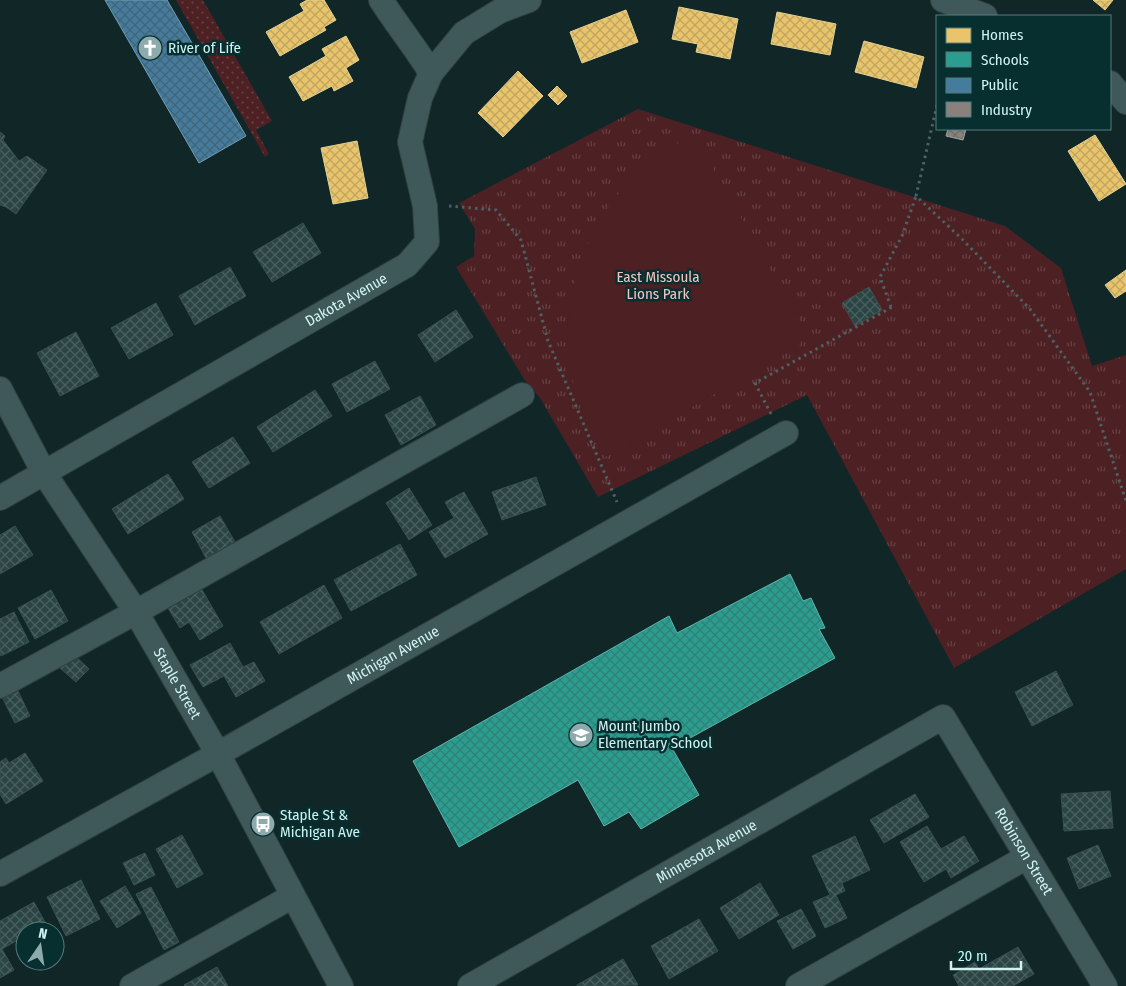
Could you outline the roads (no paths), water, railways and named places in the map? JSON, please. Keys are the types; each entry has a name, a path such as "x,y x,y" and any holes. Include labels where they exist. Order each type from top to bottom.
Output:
{"street":[{"path":"381,0 431,72"},
{"name":"Dakota Avenue","path":"0,498 407,265 427,242 425,206 410,142 420,98 431,72 464,33 500,11 529,0"},
{"path":"943,0 981,15"},
{"path":"1111,84 1126,102"},
{"name":"Staple Street","path":"0,389 44,473 136,612 218,754 341,986"},
{"path":"0,686 136,612 522,395"},
{"name":"Michigan Avenue","path":"0,874 218,754 784,434"},
{"name":"Robinson Street","path":"943,717 1104,986"},
{"name":"Minnesota Avenue","path":"470,986 943,717"},
{"path":"798,986 1027,857"},
{"path":"132,986 293,896"}],"place":[{"name":"River of Life","path":"150,48"},
{"name":"Mount Jumbo Elementary School","path":"581,735"},
{"name":"Staple St & Michigan Ave","path":"263,824"}],"park label":[{"name":"East Missoula Lions Park","path":"658,286"}]}
